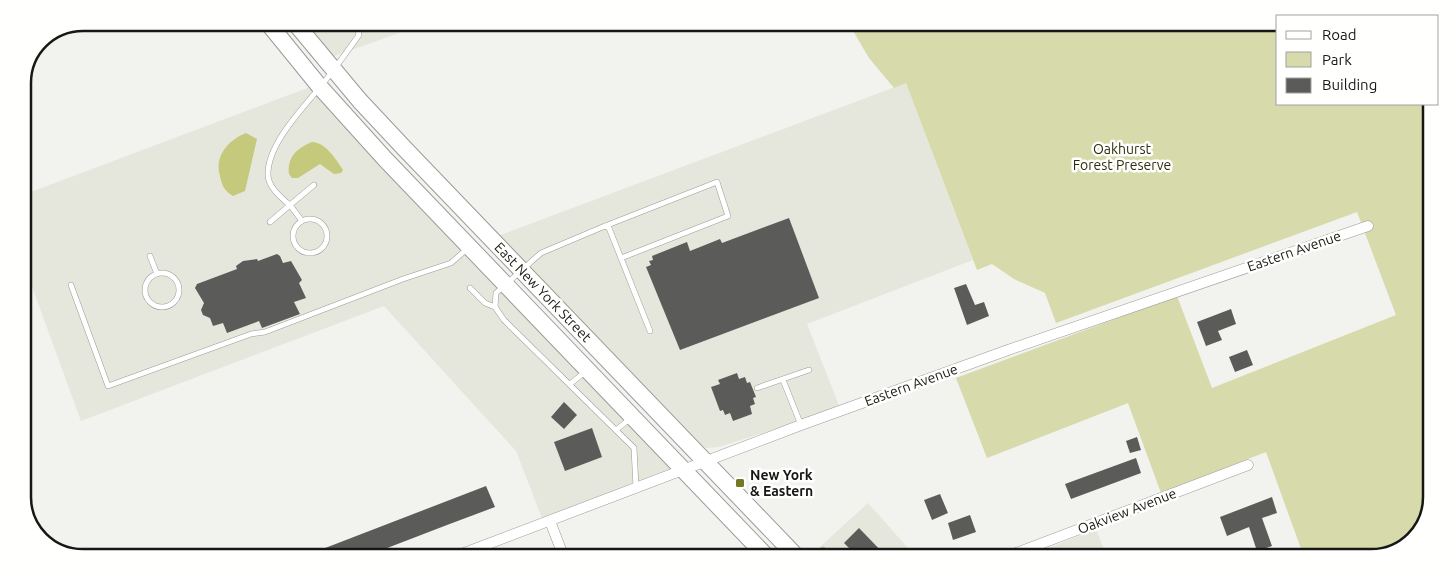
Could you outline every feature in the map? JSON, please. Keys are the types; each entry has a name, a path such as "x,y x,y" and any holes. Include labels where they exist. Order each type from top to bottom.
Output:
{"main road":[{"name":"East New York Street","path":"274,31 320,87 384,159 759,549"},
{"name":"East New York Street","path":"302,31 405,150 789,549"}],"street":[{"name":"Eastern Avenue","path":"475,549 801,425 1008,350 1368,226"},
{"name":"Oakview Avenue","path":"1027,549 1248,465"},
{"path":"550,521 560,549"}],"lane":[{"path":"302,221 290,205 278,195 268,177 269,163 274,148 302,107 334,70 360,35 359,31"},
{"path":"621,258 728,216 717,182 541,253 496,293 496,307 504,320 634,448 636,489"},
{"path":"270,222 314,185"},
{"path":"302,221 317,221 325,228 326,243 319,251 308,253 298,249 295,244 293,234 297,224 302,221"},
{"path":"605,226 609,228 650,331"},
{"path":"71,285 108,386 251,334 265,332 402,279 451,264 469,246"},
{"path":"150,256 157,274"},
{"path":"157,274 172,276 179,286 180,291 176,302 166,307 155,306 145,294 146,284 157,274"},
{"path":"470,288 485,303 496,307"},
{"path":"570,384 588,370"},
{"path":"757,388 809,370"},
{"path":"783,380 801,425"},
{"path":"616,430 632,417"}],"shaded area":[{"path":"311,31 405,31 332,57"},
{"path":"906,83 973,260 807,324 840,408 719,447 706,448 697,443 498,236"},
{"path":"310,87 672,468 542,518 516,451 384,306 81,421 31,284 31,192"},
{"path":"246,133 257,139 245,191 233,196 225,190 221,179 219,162 228,145"},
{"path":"312,142 321,145 330,152 343,170 341,173 334,174 320,164 298,178 292,178 289,174 291,158 298,150"},
{"path":"868,503 909,549 818,549"},
{"path":"1096,529 1104,549 1046,549"}],"green space":[{"name":"Oakhurst Forest Preserve","path":"853,31 1276,31 1276,105 1423,105 1423,497 1420,514 1408,534 1397,542 1381,548 1301,549 1266,452 1161,493 1128,403 987,458 956,378 1177,296 1212,388 1396,315 1357,212 1056,323 1045,293 1014,279 992,264 977,270 906,83 894,88 869,58"}],"building":[{"path":"789,218 819,298 680,350 646,267 651,265 649,261 653,260 652,256 687,242 690,251 720,239 722,243"},
{"path":"277,254 283,263 291,261 302,280 299,283 306,298 294,302 300,314 262,328 259,321 227,333 223,323 213,326 210,318 203,315 201,310 204,303 195,288 197,284 237,269 236,266 243,261 257,259 258,261"},
{"path":"966,284 975,305 984,302 989,316 967,325 954,288"},
{"path":"1231,309 1236,324 1218,331 1222,340 1206,346 1197,322"},
{"path":"1247,350 1253,365 1235,372 1229,357"},
{"path":"737,373 739,379 745,377 747,383 750,382 756,397 753,398 755,404 750,406 752,414 733,421 730,413 725,415 723,410 720,411 711,387 720,384 718,380"},
{"path":"564,402 577,415 564,429 551,417"},
{"path":"592,428 602,457 565,471 554,442"},
{"path":"1137,437 1141,450 1130,453 1126,441"},
{"path":"1136,458 1141,473 1071,499 1065,484"},
{"path":"486,486 495,507 385,549 323,549"},
{"path":"940,494 948,513 932,520 924,500"},
{"path":"1272,497 1277,513 1262,518 1272,546 1256,549 1249,527 1227,536 1220,517"},
{"path":"970,515 976,532 953,540 948,523"},
{"path":"859,528 879,549 850,549 844,543"}],"place":[{"name":"New York & Eastern","path":"740,483"}]}
